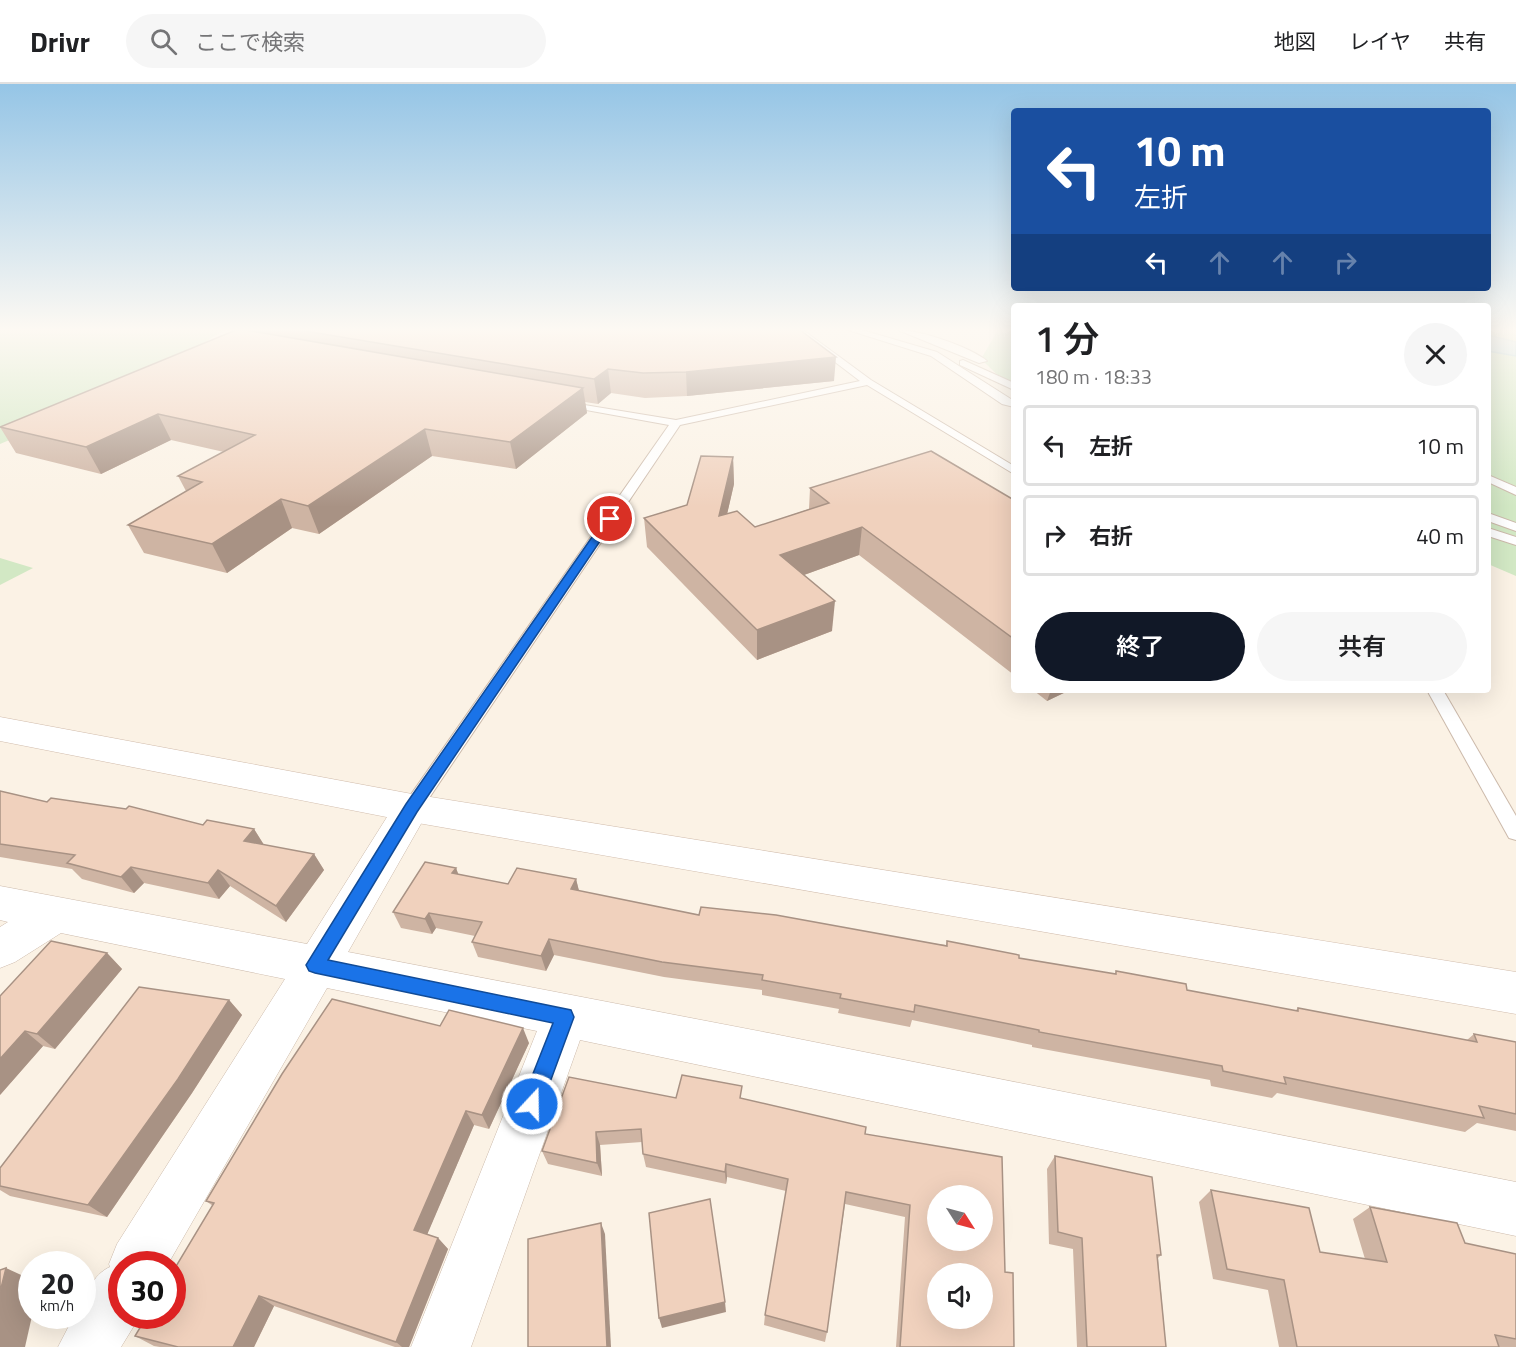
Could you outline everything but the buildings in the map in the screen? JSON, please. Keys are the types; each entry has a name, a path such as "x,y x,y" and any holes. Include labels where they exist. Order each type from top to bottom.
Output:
{"street":[{"path":"0,729 412,808 1516,993"},
{"path":"146,1251 315,965 412,808"},
{"path":"0,903 774,1057 1516,1209"},
{"path":"0,949 57,914"},
{"path":"441,1347 565,1017"},
{"path":"88,1347 108,1314"}],"lane":[{"path":"549,400 676,423 836,389"},
{"path":"879,389 1011,469"},
{"path":"986,389 1011,403"},
{"path":"412,808 676,423"},
{"path":"1491,479 1516,490"},
{"path":"1491,518 1516,527"},
{"path":"1491,533 1516,541"},
{"path":"1437,693 1516,833"}],"green space":[{"path":"0,389 130,389 0,444"},
{"path":"1491,389 1516,389 1516,576 1491,565"},
{"path":"0,558 33,568 0,585"}],"route":[{"path":"532,1104 565,1017 315,965 412,808 610,519"}]}
